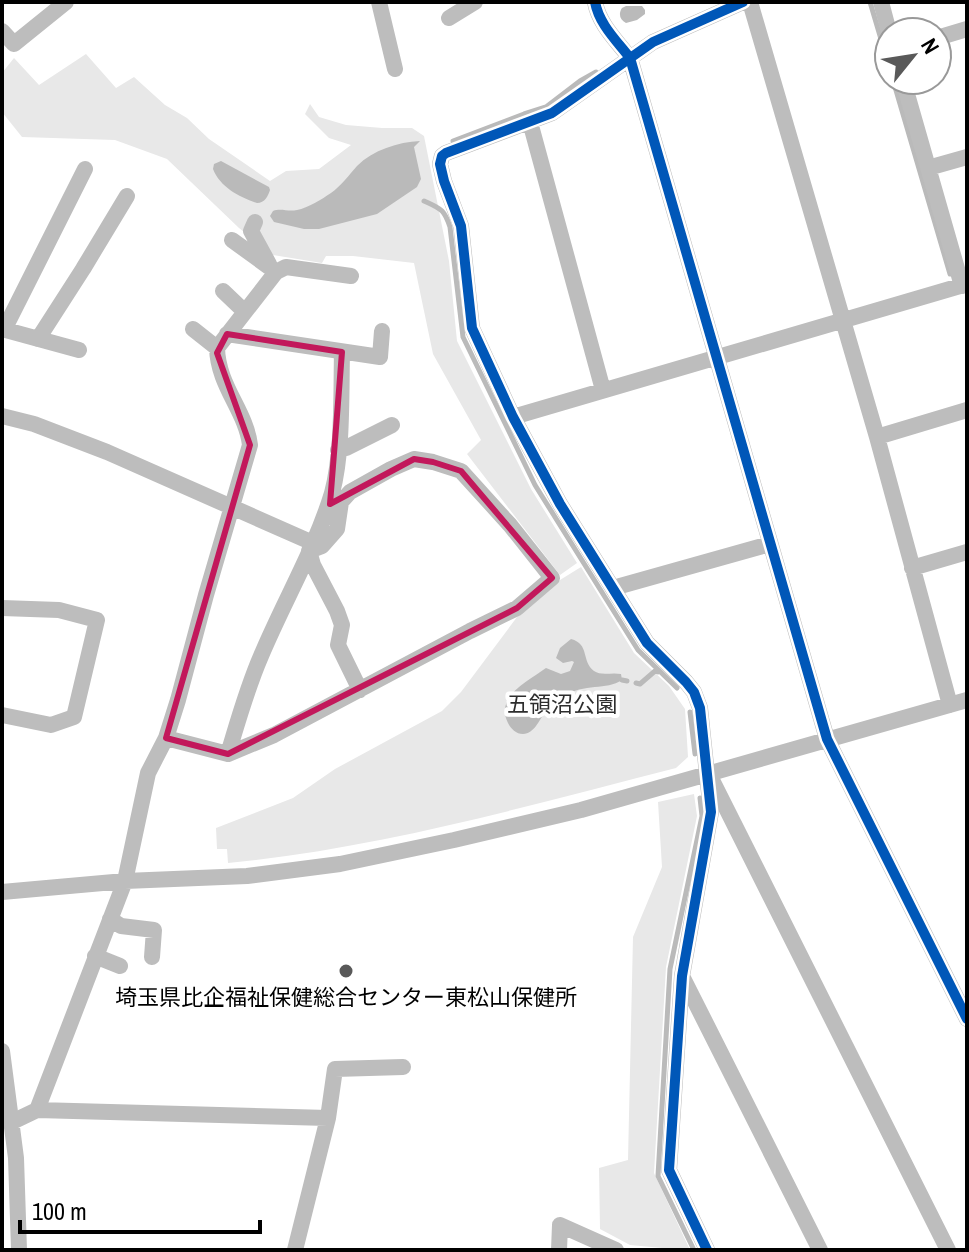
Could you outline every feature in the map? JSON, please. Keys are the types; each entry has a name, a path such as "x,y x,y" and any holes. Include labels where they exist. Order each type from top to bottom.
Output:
{"street":[{"path":"2,31 14,44 66,2"},
{"path":"379,2 395,69"},
{"path":"595,2 603,24 630,58 827,739 967,1019"},
{"path":"707,1250 669,1170 682,976 711,812 700,708 694,692 647,643 560,504 513,417 472,328 461,226 440,164 446,153 552,113 653,42 743,2"},
{"path":"750,2 877,437 950,705"},
{"path":"449,18 467,4"},
{"path":"513,417 965,285 908,96"},
{"path":"530,122 603,390"},
{"path":"928,168 967,157"},
{"path":"79,350 3,330 85,169"},
{"path":"38,339 127,196"},
{"path":"255,222 251,231 273,271"},
{"path":"232,240 273,271"},
{"path":"37,1110 125,881 148,773 166,738 178,700 250,445 245,425 222,374 222,341 273,271 286,267 351,276"},
{"path":"223,291 245,312"},
{"path":"193,329 222,341 234,336 380,357 382,331"},
{"path":"228,754 261,657 311,547 332,491 338,450 342,352"},
{"path":"877,437 967,410"},
{"path":"2,416 34,424 107,452 311,547 322,546 337,529 341,502 350,492 414,459 433,462 461,471 552,578 517,608 274,735 228,754 166,738"},
{"path":"338,450 392,425"},
{"path":"613,588 770,544"},
{"path":"311,547 313,565 342,625 338,645 360,690"},
{"path":"912,568 967,552"},
{"path":"2,608 59,610 97,620 74,717 51,725 2,715"},
{"path":"2,892 125,881 247,876 340,864 581,810 967,700"},
{"path":"708,773 948,1250"},
{"path":"110,919 121,926 154,930 152,957"},
{"path":"95,956 120,966"},
{"path":"682,976 820,1250"},
{"path":"2,1051 16,1158 19,1250"},
{"path":"295,1250 328,1118 335,1069 403,1067"},
{"path":"12,1122 37,1110 328,1118"},
{"path":"559,1250 560,1225 616,1250"}],"highlighted area":[{"path":"227,334 342,352 330,504 414,459 461,471 552,578 517,608 228,754 166,738 250,445 217,353"}],"green space":[{"path":"86,54 116,88 134,77 209,139 270,181 286,171 319,169 351,145 329,138 305,114 310,104 319,117 346,125 412,128 424,136 449,261 457,341 531,489 577,563 560,575 467,454 481,440 433,354 414,263 326,256 322,263 273,255 239,228 167,159 115,140 22,137 2,112 2,73 14,58 39,85"},
{"name":"五領沼公園","path":"581,567 634,653 669,686 685,709 688,757 676,768 398,836 228,863 227,849 217,849 216,828 293,798 335,769 442,711 461,692 517,617 560,580"},
{"path":"694,794 697,816 666,967 654,1173 690,1250 684,1250 630,1245 600,1229 599,1168 628,1160 633,937 662,867 658,802"}],"shaded area":[{"path":"626,6 642,6 645,14 626,23 620,15"},
{"path":"420,141 414,147 421,179 417,187 377,214 319,229 274,222 270,216 273,211 306,207 331,193 363,160 378,151"},
{"path":"221,161 269,187 266,199 257,203 225,186 213,169 214,164"},
{"path":"571,639 581,645 594,671 621,674 622,680 571,692 551,706 531,731 523,734 516,732 509,725 505,713 510,697 546,668 561,674 570,671 574,662 563,663 556,658 560,648"}],"waterway":[{"path":"870,2 874,16"},
{"path":"453,141 546,107 596,72"},
{"path":"898,96 950,274"},
{"path":"424,201 441,210 448,221 463,337 535,485 638,650 677,688"},
{"path":"636,683 640,684 655,671 658,672"},
{"path":"622,680 627,681"},
{"path":"690,712 695,754"},
{"path":"693,1248 658,1176 670,969 702,816 700,798"}],"cycle path":[{"path":"595,2 604,25 630,58 827,739 967,1019"},
{"path":"707,1250 669,1170 682,976 711,812 700,708 686,682 647,643 560,504 513,417 472,328 461,226 440,164 446,153 552,113 653,42 743,2"}],"place":[{"name":"埼玉県比企福祉保健総合センター東松山保健所","path":"346,971"}]}
